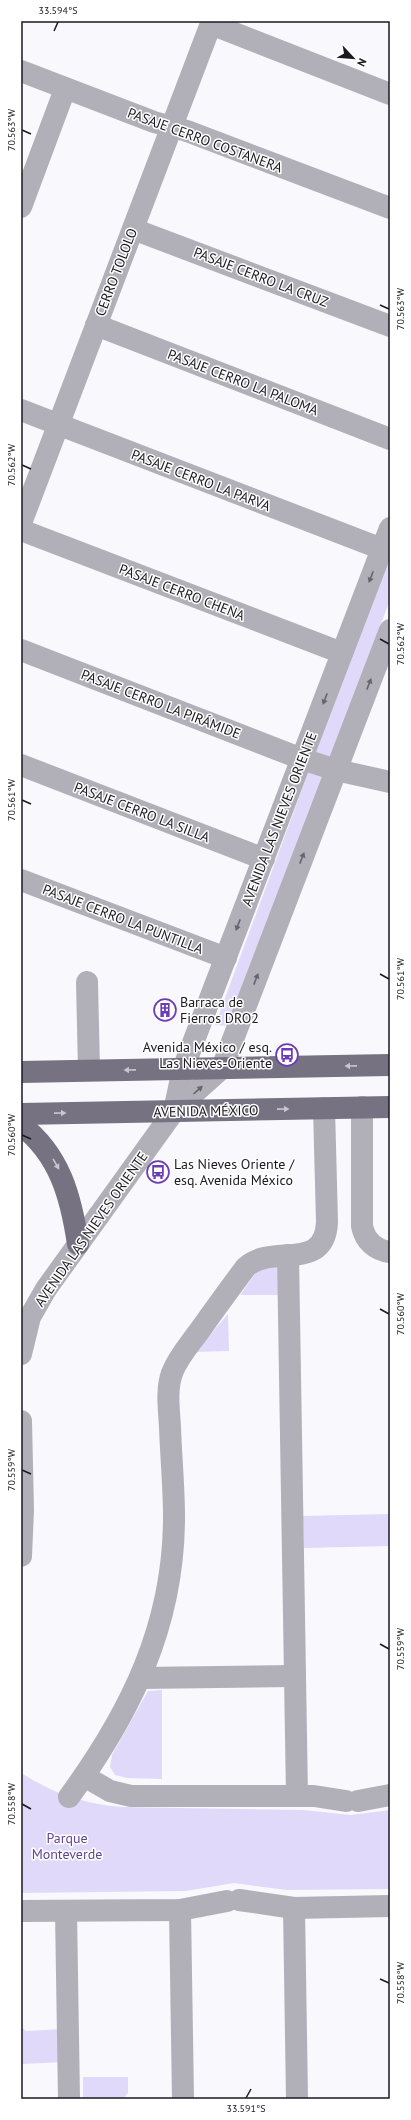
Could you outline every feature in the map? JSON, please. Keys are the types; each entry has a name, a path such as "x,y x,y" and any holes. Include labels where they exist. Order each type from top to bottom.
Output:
{"main road":[{"path":"21,1072 390,1065"},
{"name":"AVENIDA MÉXICO","path":"21,1114 390,1107"},
{"path":"21,1125 38,1140 58,1167 71,1204 78,1244"}],"street":[{"path":"211,23 390,94"},
{"name":"CERRO TOLOLO","path":"21,523 211,23"},
{"name":"PASAJE CERRO COSTANERA","path":"21,71 154,122 187,131 390,208"},
{"path":"21,206 66,88"},
{"name":"PASAJE CERRO LA CRUZ","path":"133,229 390,326"},
{"name":"PASAJE CERRO LA PALOMA","path":"96,325 390,439"},
{"name":"PASAJE CERRO LA PARVA","path":"21,410 382,549"},
{"name":"AVENIDA LAS NIEVES ORIENTE","path":"174,1111 183,1069 390,528"},
{"name":"PASAJE CERRO CHENA","path":"21,530 342,654"},
{"name":"AVENIDA LAS NIEVES ORIENTE","path":"21,1354 25,1333 37,1303 78,1244 174,1111 222,1068 389,636"},
{"name":"PASAJE CERRO LA PIRÁMIDE","path":"21,650 302,759 336,770 390,782"},
{"name":"PASAJE CERRO LA SILLA","path":"21,765 264,859"},
{"name":"PASAJE CERRO LA PUNTILLA","path":"21,880 226,958"},
{"path":"87,982 89,1070"},
{"path":"69,1797 115,1728 141,1678 160,1623 167,1593 172,1556 174,1518 169,1395 172,1374 182,1354 246,1266 251,1262 265,1256 303,1255 316,1249 325,1237 327,1230 324,1108"},
{"path":"362,1108 362,1226 364,1233 372,1245 390,1252"},
{"path":"288,1255 297,1796"},
{"path":"21,1421 23,1510 21,1556"},
{"path":"141,1678 295,1676"},
{"path":"84,1776 110,1790 131,1796 314,1796 352,1801 390,1795"},
{"path":"21,1911 180,1910 233,1901 294,1908 390,1906"},
{"path":"294,1908 297,2099"},
{"path":"180,1910 183,2099"},
{"path":"66,1911 69,2099"}],"green space":[{"path":"390,553 390,600 329,761 312,757"},
{"path":"310,768 324,773 230,1026 215,1025"},
{"path":"262,1264 279,1264 278,1295 240,1295"},
{"path":"228,1314 229,1351 195,1352"},
{"path":"390,1514 390,1546 304,1548 303,1516"},
{"path":"162,1690 162,1779 127,1778 115,1775 110,1767 112,1755 148,1691"},
{"name":"Parque Monteverde","path":"21,1773 57,1792 93,1803 121,1807 303,1810 351,1815 390,1810 390,1889 287,1890 234,1883 186,1891 21,1893"},
{"path":"21,2027 26,2031 63,2029 65,2062 21,2064"},
{"path":"83,2077 128,2077 128,2093 123,2099 83,2099"}],"place":[{"name":"Barraca de Fierros DRO2","path":"165,1010"},
{"name":"Avenida México / esq. Las Nieves-Oriente","path":"287,1055"},
{"name":"Las Nieves Oriente / esq. Avenida México","path":"158,1172"}]}
